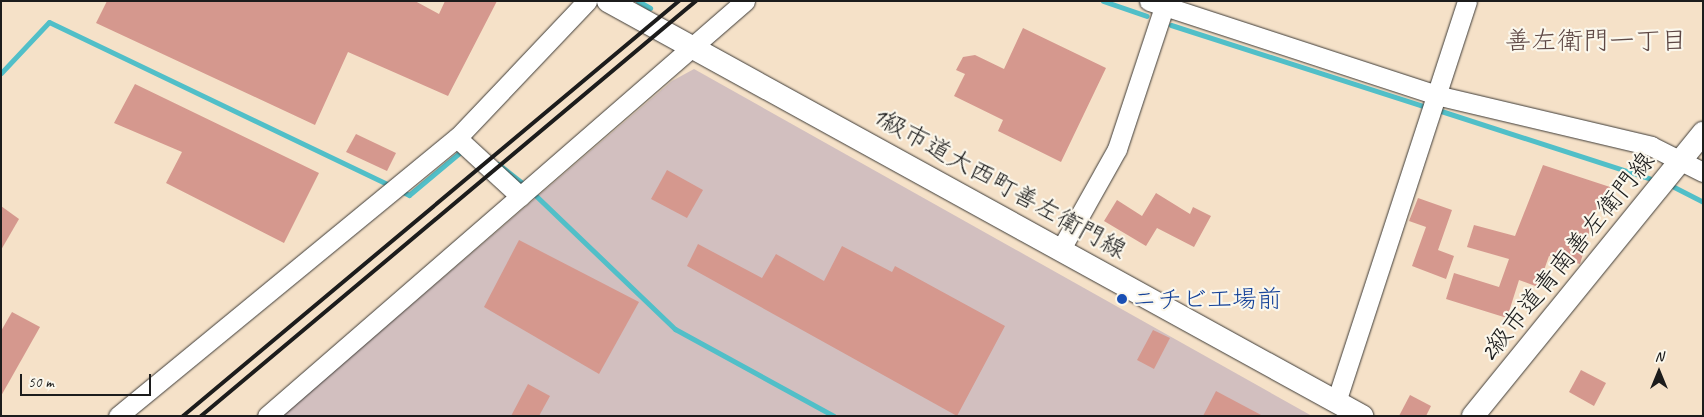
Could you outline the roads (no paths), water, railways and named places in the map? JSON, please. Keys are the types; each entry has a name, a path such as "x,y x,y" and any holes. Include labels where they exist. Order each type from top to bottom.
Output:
{"street":[{"path":"118,416 457,138 587,1"},
{"name":"1級市道大西町善左衛門線","path":"608,1 689,47 1062,247 1362,416"},
{"path":"267,416 689,47 745,1"},
{"path":"1336,402 1467,1"},
{"path":"1062,247 1117,149 1159,3 1436,95 1527,120 1600,131 1651,146 1703,172"},
{"name":"2級市道青南善左衛門線","path":"1473,416 1703,133"},
{"path":"457,138 520,196"}],"waterway":[{"path":"638,1 650,8"},
{"path":"1103,1 1147,16"},
{"path":"1,73 49,22 391,186"},
{"path":"1171,25 1424,106"},
{"path":"1441,111 1649,178"},
{"path":"401,191 409,195 464,149"},
{"path":"498,164 526,186"},
{"path":"1674,187 1703,202"},
{"path":"532,192 675,329 834,416"}],"railway":[{"path":"183,416 679,1"},
{"path":"201,416 696,1"}],"place":[{"name":"ニチビ工場前","path":"1122,299"}],"district":[{"name":"善左衛門一丁目","path":"1596,41"}]}
